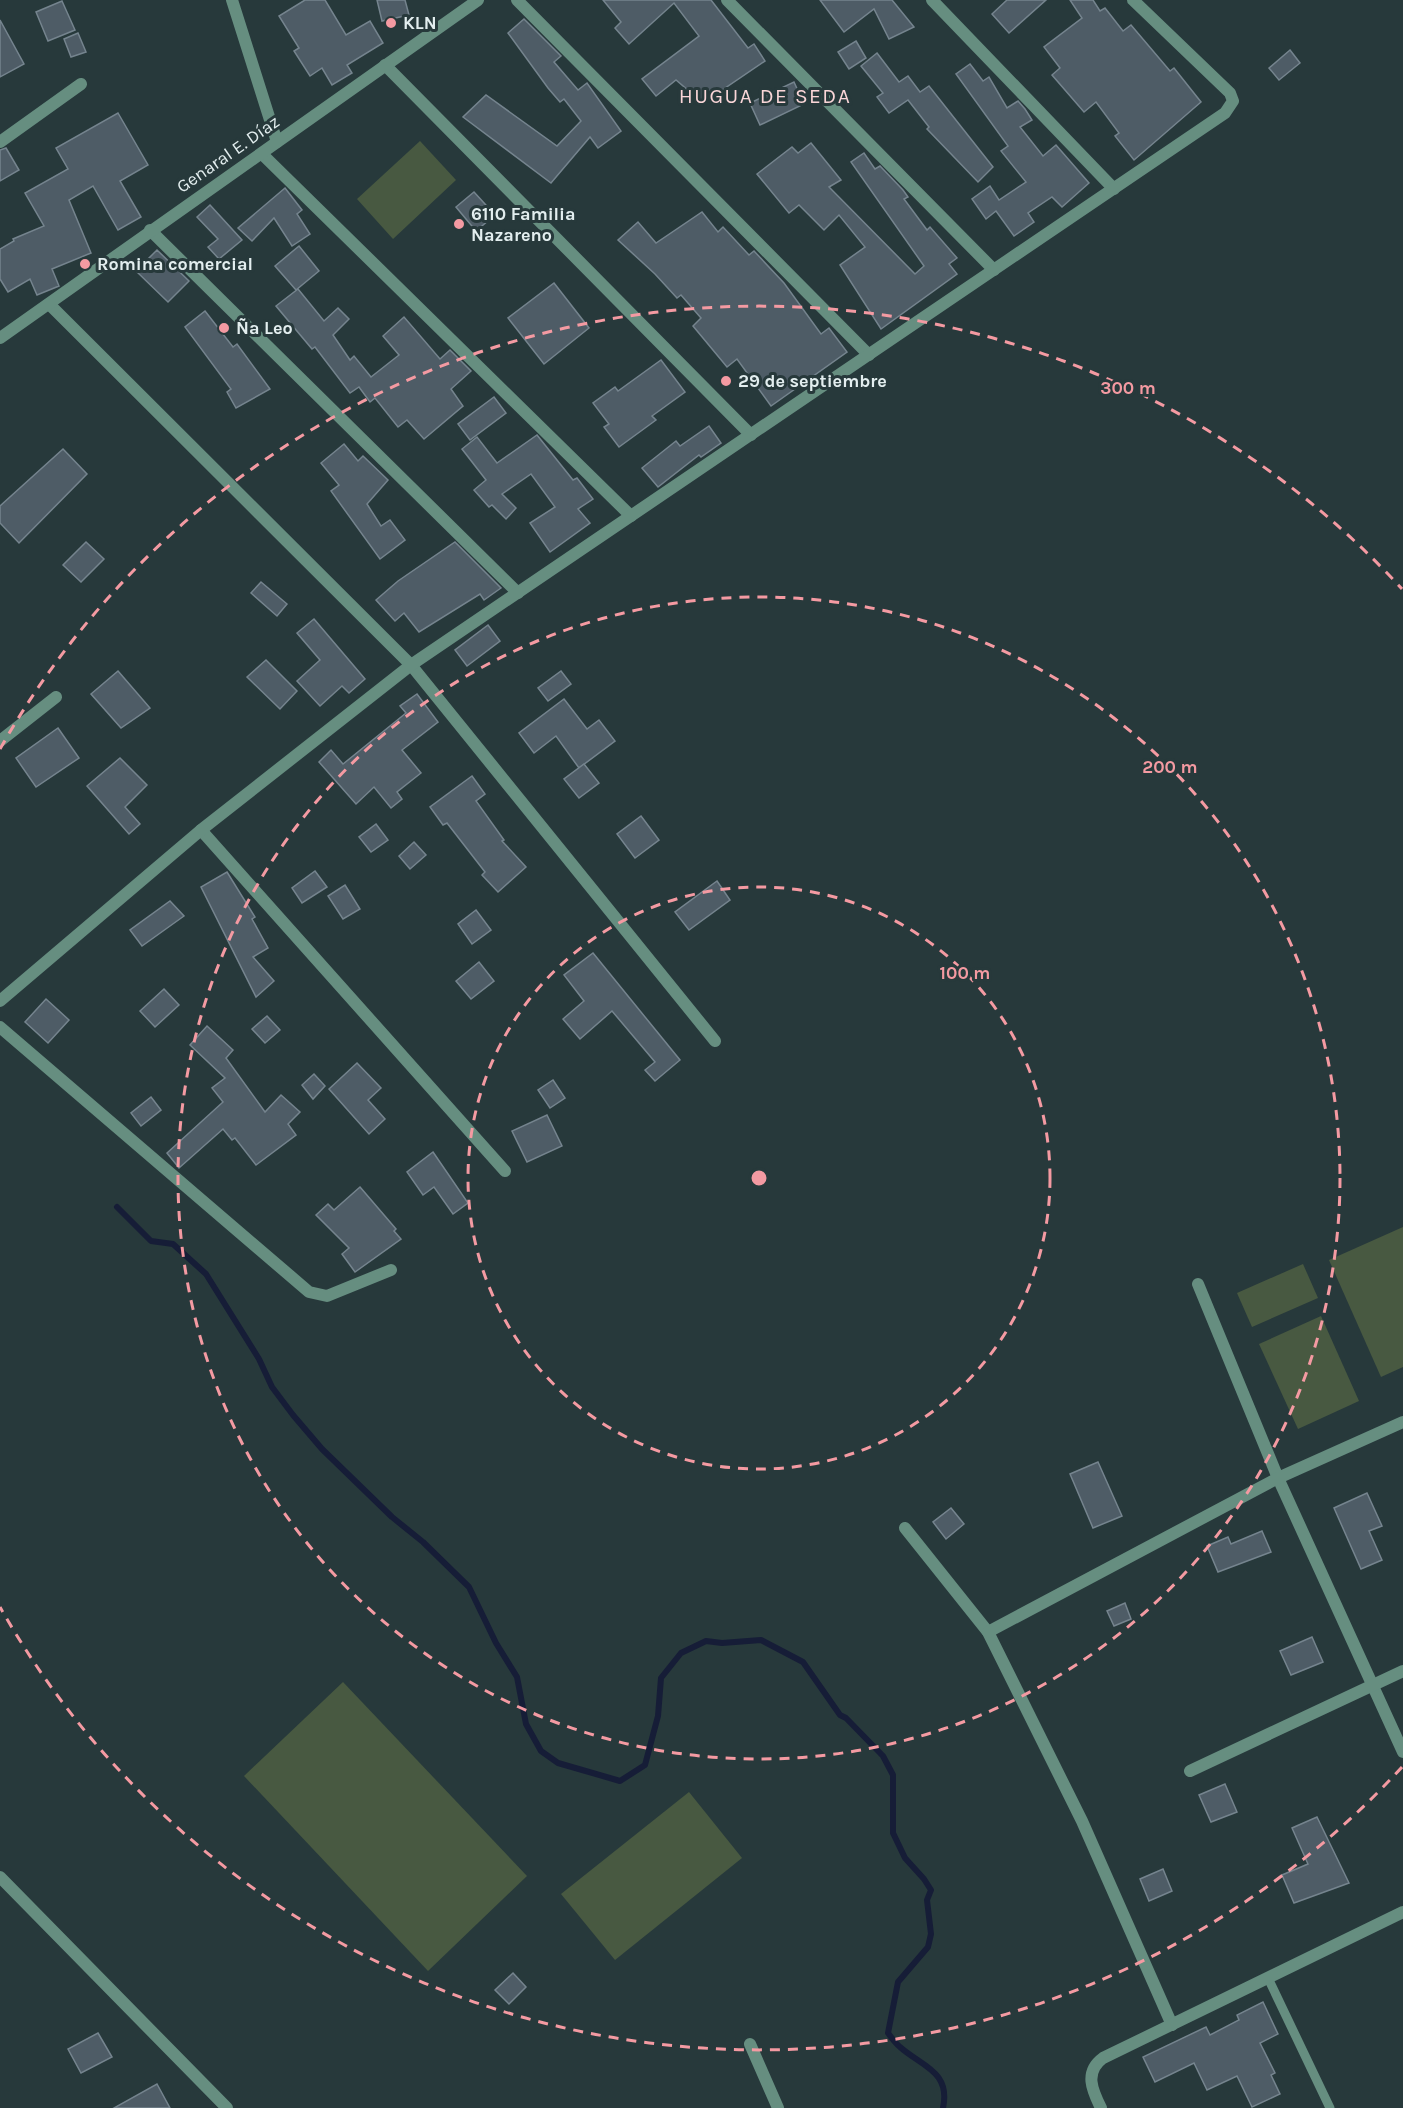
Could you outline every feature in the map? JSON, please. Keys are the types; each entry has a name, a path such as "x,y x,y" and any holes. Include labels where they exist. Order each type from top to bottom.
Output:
{"street":[{"path":"232,0 277,142"},
{"name":"Genaral E. Díaz","path":"0,338 478,0"},
{"path":"517,0 869,355"},
{"path":"727,0 994,270"},
{"path":"932,0 1114,189"},
{"path":"0,1001 201,830 411,665 1225,113 1233,101 1221,83 1139,2"},
{"path":"385,65 751,435"},
{"path":"0,142 81,84"},
{"path":"262,154 631,516"},
{"path":"150,230 518,593"},
{"path":"49,304 411,665 715,1041"},
{"path":"0,741 56,697"},
{"path":"201,830 505,1171"},
{"path":"0,1026 309,1292 327,1296 391,1270"},
{"path":"1198,1284 1278,1478 1403,1752"},
{"path":"988,1632 1278,1478 1403,1422"},
{"path":"905,1528 988,1632 1082,1821 1172,2025"},
{"path":"1190,1771 1403,1671"},
{"path":"0,1877 227,2108"},
{"path":"1101,2108 1092,2088 1091,2073 1095,2064 1403,1912"},
{"path":"750,2044 778,2108"}],"lane":[{"path":"1268,1978 1330,2108"}],"green space":[{"path":"420,141 456,180 393,239 357,199"},
{"path":"1403,1227 1403,1367 1381,1377 1329,1260"},
{"path":"1303,1264 1318,1298 1252,1327 1237,1293"},
{"path":"1321,1316 1359,1401 1298,1429 1259,1344"},
{"path":"343,1682 527,1876 428,1971 244,1776"},
{"path":"689,1792 742,1858 615,1960 561,1894"}],"building":[{"path":"305,0 325,0 346,35 370,21 383,43 347,65 352,73 332,85 322,68 310,76 294,51 299,48 279,16"},
{"path":"377,0 405,0 409,15 382,21"},
{"path":"603,0 711,0 748,48 754,44 765,61 703,103 676,80 656,96 642,79 699,36 674,3 629,44 615,28 621,22"},
{"path":"820,0 892,0 914,27 889,39 874,9 844,32"},
{"path":"1007,0 1046,0 1009,33 992,14"},
{"path":"1070,0 1093,0 1100,11 1105,8 1123,31 1131,25 1170,71 1174,68 1201,102 1134,160 1115,136 1119,133 1096,102 1084,112 1052,75 1060,68 1044,47 1082,18"},
{"path":"62,1 75,30 48,41 36,12"},
{"path":"524,19 561,56 554,62 578,90 587,83 621,131 598,148 590,137 551,183 463,117 486,95 557,146 581,121 564,99 560,102 548,88 508,33"},
{"path":"0,20 24,64 0,77"},
{"path":"78,33 86,52 71,57 64,39"},
{"path":"856,41 866,58 849,69 838,52"},
{"path":"1290,50 1300,63 1279,80 1269,68"},
{"path":"877,53 899,82 908,76 920,92 929,86 993,167 978,182 927,129 929,127 908,100 889,113 877,97 883,93 861,66"},
{"path":"970,64 983,81 989,77 1007,108 1018,101 1025,109 1032,120 1020,127 1043,156 1056,145 1089,183 1062,207 1052,197 1028,213 1034,222 1014,236 996,211 986,219 972,199 990,186 999,200 1026,182 1001,151 1008,146 956,74"},
{"path":"794,82 804,104 760,125 750,103"},
{"path":"118,113 148,165 120,181 141,217 118,230 93,186 69,200 91,253 52,269 59,286 37,295 30,279 8,292 0,279 0,249 14,241 13,239 44,226 25,193 68,169 56,148"},
{"path":"811,143 841,180 829,187 915,274 924,266 851,162 864,153 875,169 880,166 903,190 908,197 904,199 927,230 930,227 957,258 949,264 957,274 881,329 840,265 865,247 839,215 824,230 799,205 789,213 757,174 792,147 798,153"},
{"path":"6,148 19,170 0,181 0,150"},
{"path":"285,188 302,210 297,214 310,234 292,246 274,218 252,241 238,228"},
{"path":"474,192 495,215 476,231 456,207"},
{"path":"210,205 242,240 219,259 208,247 218,239 197,217"},
{"path":"702,212 718,232 723,227 749,255 754,251 784,283 821,334 829,328 847,352 771,406 737,359 727,367 693,326 701,318 681,295 677,298 618,240 638,222 656,243"},
{"path":"299,246 319,271 296,290 275,266"},
{"path":"157,250 189,281 168,302 136,271"},
{"path":"554,283 589,328 544,364 508,318"},
{"path":"298,289 324,321 338,308 349,319 333,335 350,360 354,356 371,377 399,355 383,336 404,317 440,359 450,350 471,371 451,389 463,406 424,439 407,420 398,427 375,398 370,402 359,387 350,393 315,347 312,349 276,306"},
{"path":"205,311 233,347 237,344 270,389 236,408 227,392 231,389 185,327"},
{"path":"661,360 685,392 652,416 656,420 619,447 604,427 609,424 593,403 615,387 618,391"},
{"path":"494,397 506,413 470,440 458,424"},
{"path":"709,426 721,443 701,457 699,455 658,487 642,468 676,441 680,446"},
{"path":"537,435 573,480 577,478 593,499 578,509 590,523 550,552 530,523 555,507 531,474 502,494 516,508 506,519 492,505 489,507 474,490 486,480 462,449 477,437 497,463"},
{"path":"344,444 358,461 363,456 388,480 367,504 381,526 390,520 405,540 380,559 331,491 339,485 321,463"},
{"path":"63,449 87,474 19,543 0,523 0,506"},
{"path":"86,542 104,559 81,582 63,565"},
{"path":"455,542 501,588 484,600 480,594 419,632 404,613 395,621 376,600 398,581"},
{"path":"261,582 287,604 277,616 251,593"},
{"path":"314,619 365,679 349,693 342,686 320,706 297,681 320,660 297,633"},
{"path":"488,625 500,641 467,666 455,650"},
{"path":"266,660 297,691 280,709 247,677"},
{"path":"118,671 150,708 121,728 91,694"},
{"path":"561,671 571,684 548,701 538,688"},
{"path":"417,694 438,722 402,750 421,773 397,792 402,799 391,808 374,787 356,804 319,762 331,750 343,764 406,713 400,706"},
{"path":"564,699 587,729 599,720 615,741 579,768 556,736 534,753 519,733"},
{"path":"58,728 79,758 36,787 16,758"},
{"path":"120,758 147,785 125,807 140,824 129,834 87,786"},
{"path":"584,764 599,783 579,798 564,779"},
{"path":"472,776 485,794 476,801 504,840 502,841 526,867 498,892 482,875 485,872 447,823 443,825 430,807"},
{"path":"641,816 659,840 635,858 617,834"},
{"path":"376,824 388,840 371,852 359,837"},
{"path":"414,842 426,855 410,869 399,856"},
{"path":"315,871 327,887 302,903 292,888"},
{"path":"227,872 255,917 252,919 268,948 253,957 274,981 256,997 201,887"},
{"path":"717,881 730,900 689,930 675,912"},
{"path":"345,885 360,909 343,919 328,896"},
{"path":"170,901 184,916 142,946 130,930"},
{"path":"476,910 491,930 472,944 458,924"},
{"path":"593,953 680,1060 655,1081 645,1070 655,1062 612,1011 580,1039 563,1019 584,1001 564,975"},
{"path":"479,962 494,981 471,999 456,981"},
{"path":"164,989 179,1005 155,1027 140,1011"},
{"path":"46,999 69,1020 48,1043 25,1022"},
{"path":"267,1016 280,1030 265,1043 252,1029"},
{"path":"207,1026 233,1050 226,1058 265,1112 281,1095 300,1112 288,1124 296,1135 256,1165 235,1138 232,1140 223,1129 179,1168 167,1153 223,1102 212,1088 225,1078 190,1045"},
{"path":"357,1063 381,1088 368,1100 385,1119 369,1134 329,1089"},
{"path":"314,1074 325,1086 313,1099 302,1085"},
{"path":"553,1080 565,1098 550,1108 538,1090"},
{"path":"151,1097 161,1110 141,1126 131,1113"},
{"path":"547,1115 562,1146 527,1162 512,1131"},
{"path":"433,1152 468,1203 453,1214 434,1187 423,1195 407,1172"},
{"path":"360,1187 396,1229 394,1231 401,1239 355,1272 342,1254 349,1248 316,1215 328,1204 334,1210"},
{"path":"1098,1462 1122,1516 1093,1528 1070,1474"},
{"path":"1367,1493 1382,1526 1369,1531 1382,1560 1361,1569 1334,1508"},
{"path":"951,1508 964,1524 946,1539 933,1522"},
{"path":"1262,1531 1271,1552 1218,1572 1207,1546 1228,1537 1231,1544"},
{"path":"1125,1603 1131,1619 1114,1626 1107,1611"},
{"path":"1312,1637 1323,1662 1291,1675 1280,1651"},
{"path":"1225,1784 1237,1812 1211,1822 1199,1795"},
{"path":"1317,1817 1349,1883 1294,1903 1282,1875 1308,1864 1292,1828"},
{"path":"1163,1869 1172,1891 1149,1901 1140,1879"},
{"path":"513,1973 526,1987 509,2004 495,1990"},
{"path":"1263,2002 1278,2034 1260,2043 1275,2073 1271,2075 1280,2094 1252,2107 1237,2076 1207,2090 1194,2063 1155,2082 1143,2057 1206,2027 1210,2035 1239,2020 1237,2015"},
{"path":"98,2033 112,2057 81,2073 68,2049"},
{"path":"157,2084 170,2108 114,2108"}],"waterway":[{"path":"117,1207 151,1241 173,1244 206,1274 259,1359 272,1387 293,1415 322,1449 469,1587 496,1643 517,1677 526,1724 541,1751 558,1763 620,1781 645,1765 658,1716 661,1678 681,1653 706,1641 722,1643 761,1640 803,1662 840,1715 846,1718 883,1756 893,1775 893,1833 905,1858 931,1890 927,1900 931,1934 928,1947 898,1982 888,2033 908,2054 938,2077 943,2086 943,2108"}],"place":[{"name":"KLN","path":"391,23"},
{"name":"6110 Familia Nazareno","path":"459,224"},
{"name":"Romina comercial","path":"85,264"},
{"name":"Ña Leo","path":"224,328"},
{"name":"29 de septiembre","path":"726,381"}],"district":[{"name":"HUGUA DE SEDA","path":"765,96"}]}
